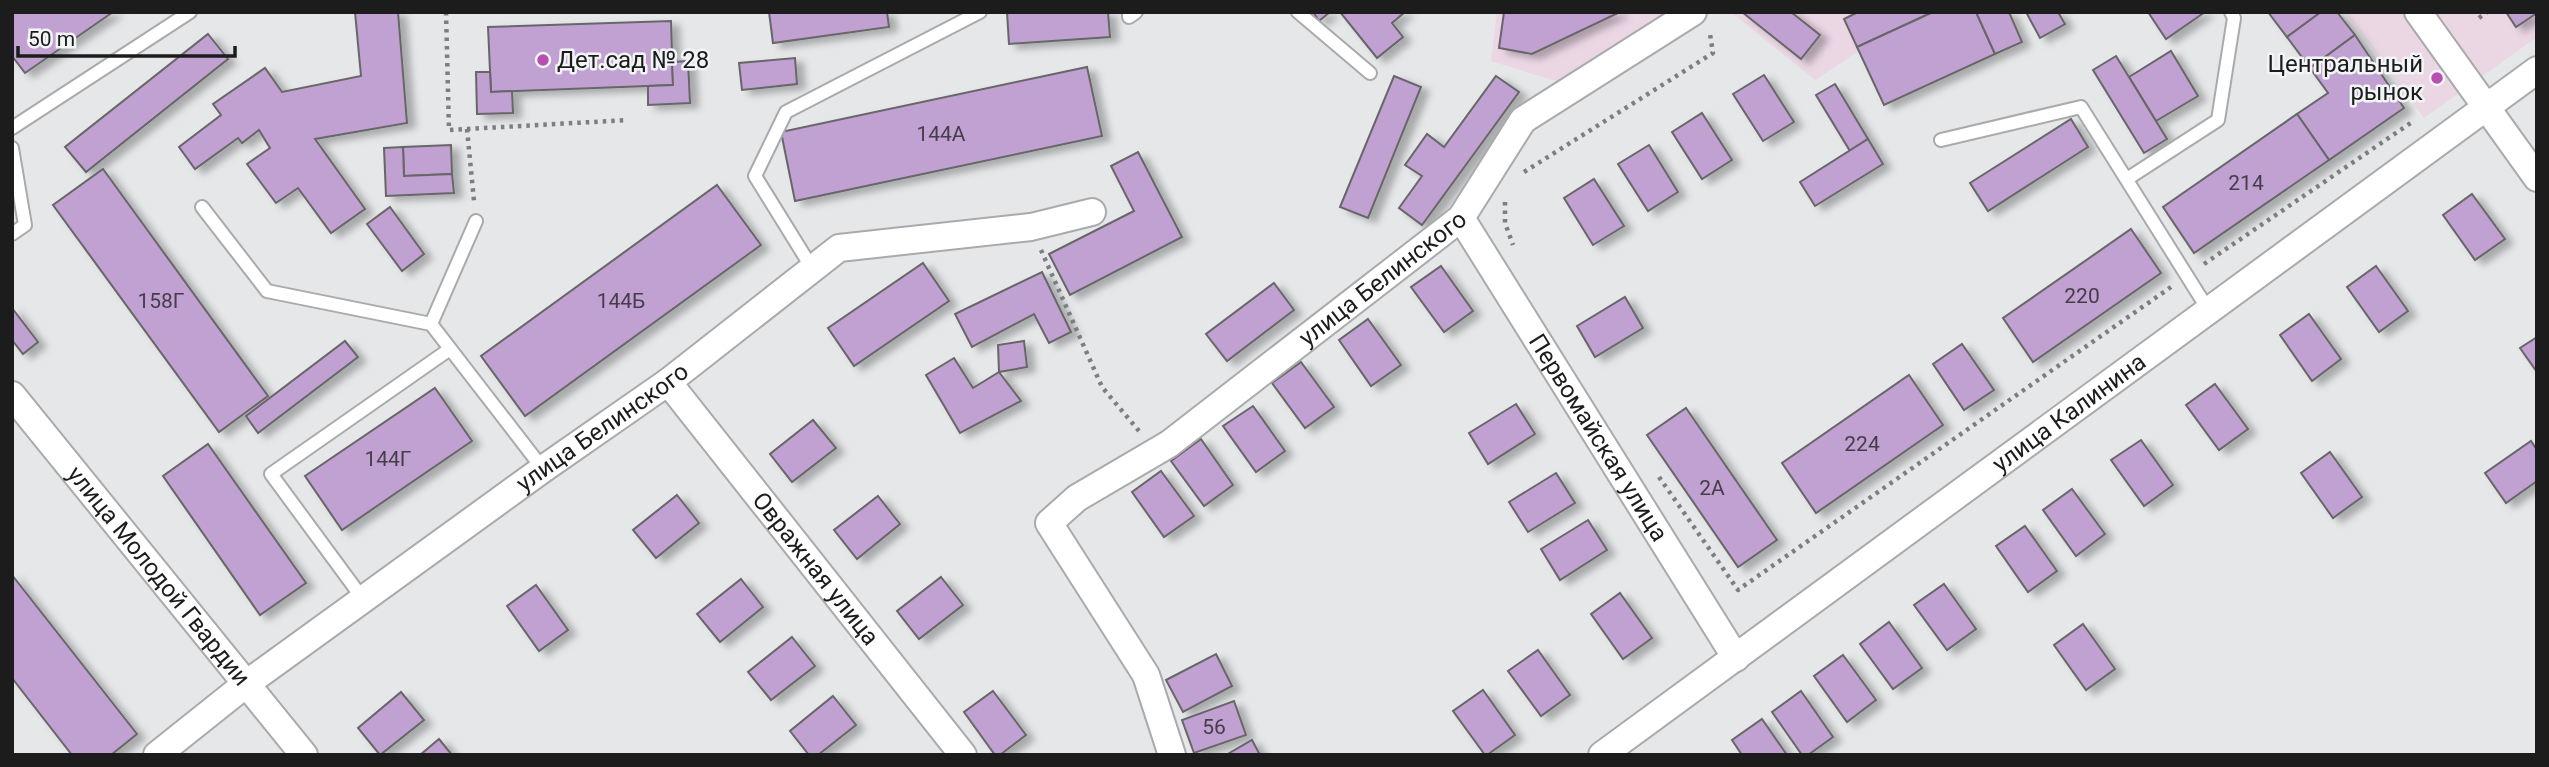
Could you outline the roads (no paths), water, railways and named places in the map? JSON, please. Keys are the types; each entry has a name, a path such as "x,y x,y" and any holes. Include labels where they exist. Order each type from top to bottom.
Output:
{"street":[{"path":"2418,12 2537,178"},
{"name":"улица Белинского","path":"1172,755 1146,675 1049,523 1077,498 1169,444 1461,218 1523,120 1701,19"},
{"name":"улица Калинина","path":"1602,755 2537,70"},
{"name":"улица Белинского","path":"157,755 246,684 668,382 839,248 1031,227 1092,212"},
{"name":"Первомайская улица","path":"1461,218 1736,658"},
{"name":"Овражная улица","path":"668,382 963,755"},
{"name":"улица Молодой Гвардии","path":"12,396 304,755"}],"lane":[{"path":"12,128 190,12"},
{"path":"812,268 755,177 786,112 980,12"},
{"path":"1129,12 1129,17 1136,12"},
{"path":"1298,12 1370,73"},
{"path":"2127,179 2218,120 2234,18 2231,12"},
{"path":"1941,140 2081,107 2209,311"},
{"path":"12,148 25,225 12,234"},
{"path":"202,207 267,290 431,324 543,469"},
{"path":"431,324 476,221"},
{"path":"363,599 271,474 450,349"}],"place":[{"name":"Дет.сад № 28","path":"543,60"},
{"name":"Центральный рынок","path":"2437,78"}]}
